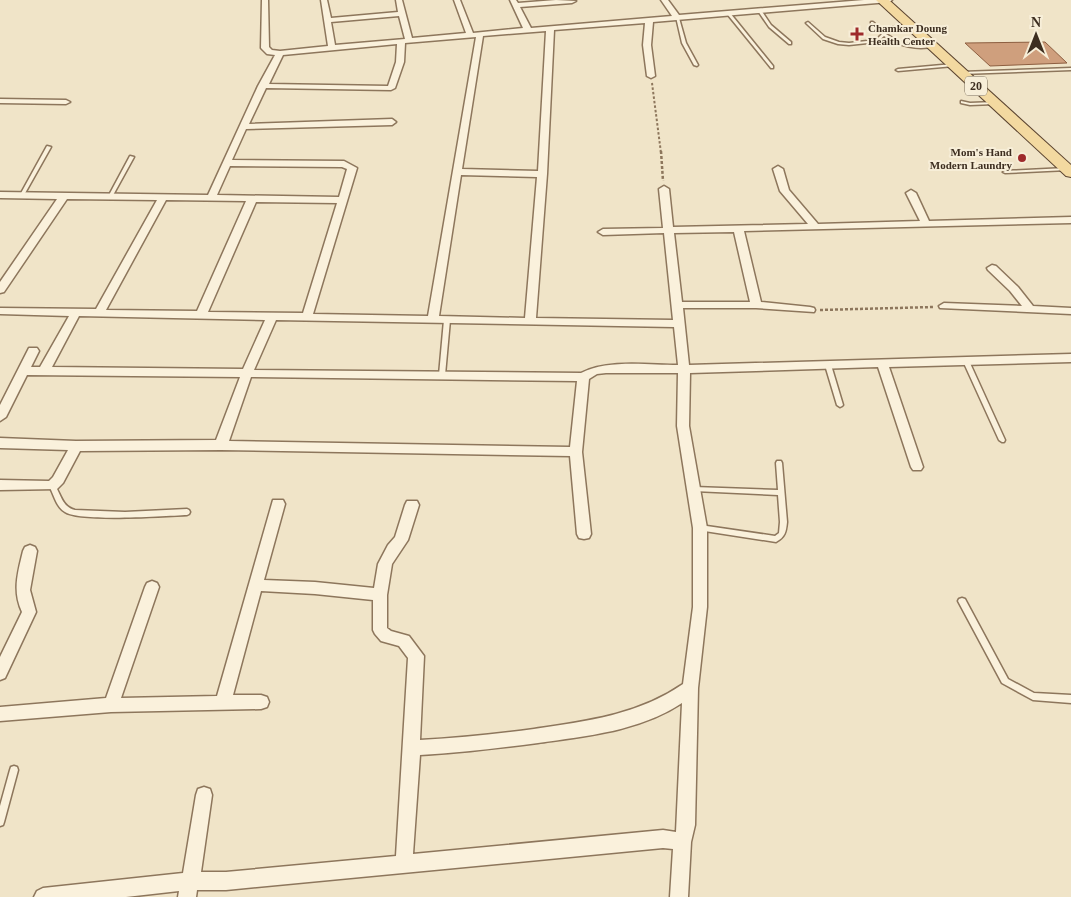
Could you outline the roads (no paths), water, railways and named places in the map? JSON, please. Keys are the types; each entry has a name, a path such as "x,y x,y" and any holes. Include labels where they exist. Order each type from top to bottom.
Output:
{"main road":[{"name":"20","path":"882,0 1069,171"},
{"name":"20","path":"898,0 1006,96"}],"street":[{"path":"265,0 265,48 270,52 280,53 480,34 889,0"},
{"path":"324,0 332,48"},
{"path":"262,86 391,88 405,41 399,0"},
{"path":"457,0 470,35"},
{"path":"664,0 677,18"},
{"path":"781,0 789,9"},
{"path":"528,30 514,3 572,1"},
{"path":"327,20 402,14"},
{"path":"649,20 647,45 651,76"},
{"path":"530,322 542,174 550,29"},
{"path":"433,320 480,34"},
{"path":"212,198 262,86 280,53"},
{"path":"0,101 66,102"},
{"path":"243,127 392,122"},
{"path":"227,163 349,165 352,168 307,317"},
{"path":"778,169 785,191 816,227"},
{"path":"457,172 542,174"},
{"path":"664,189 684,369 683,426 700,528 700,607 690,688 686,824 682,842 679,897"},
{"path":"911,193 926,224"},
{"path":"0,195 342,200"},
{"path":"0,290 64,196"},
{"path":"98,313 163,198"},
{"path":"201,315 252,199"},
{"path":"603,232 670,232 1071,220"},
{"path":"739,230 756,305"},
{"path":"992,268 1014,289 1030,309"},
{"path":"676,305 756,305 810,310"},
{"path":"944,306 1071,311"},
{"path":"0,311 678,324"},
{"path":"44,371 76,312"},
{"path":"221,445 247,373 272,316"},
{"path":"0,417 33,351"},
{"path":"23,370 583,377 594,371 606,369 684,369 1071,358"},
{"path":"882,363 917,467"},
{"path":"583,377 576,452 584,534"},
{"path":"0,443 76,446 221,445 576,452"},
{"path":"0,484 52,486 58,480 76,446"},
{"path":"223,703 278,504"},
{"path":"404,863 416,656 404,640 386,636 380,630 380,595 385,564 393,549 401,540 412,505"},
{"path":"0,673 29,612 21,594 30,551"},
{"path":"255,585 315,588 380,595"},
{"path":"111,705 152,588"},
{"path":"412,748 502,741 600,727 626,721 655,709 678,698 690,688"},
{"path":"0,714 111,705 261,702"},
{"path":"189,889 204,795"},
{"path":"43,897 189,889 226,880 663,839 682,842"}],"lane":[{"path":"760,11 770,26 790,44"},
{"path":"728,14 772,67"},
{"path":"677,18 684,42 696,65"},
{"path":"808,23 824,38 838,43 849,44 876,41 882,33 890,28 910,26"},
{"path":"872,23 894,42 903,46 933,46"},
{"path":"898,70 1071,69"},
{"path":"962,102 970,104 995,103"},
{"path":"22,195 49,147"},
{"path":"110,197 132,157"},
{"path":"1005,172 1069,171"},
{"path":"442,376 447,320"},
{"path":"966,361 1002,440"},
{"path":"828,365 840,404"},
{"path":"700,528 776,539 782,534 784,525 779,462"},
{"path":"52,486 61,506 70,513 92,515 187,512"},
{"path":"694,490 780,493"},
{"path":"962,601 1005,681 1034,696 1071,699"},
{"path":"0,822 14,770"}],"place":[{"name":"Chamkar Doung Health Center","path":"857,34"},
{"name":"Mom's Hand Modern Laundry","path":"1022,158"}]}
